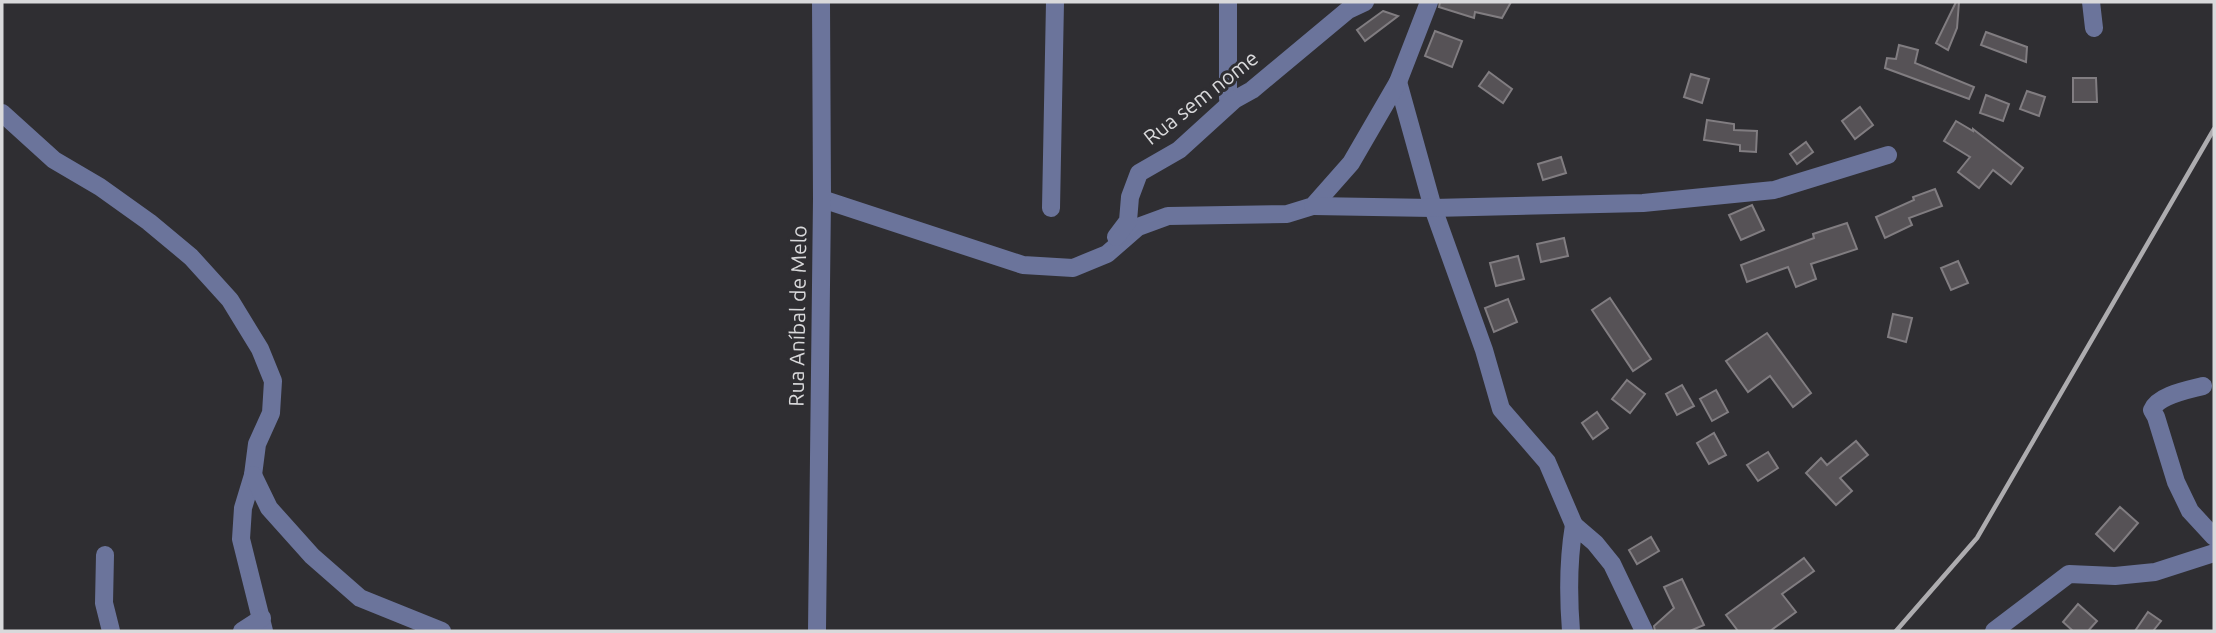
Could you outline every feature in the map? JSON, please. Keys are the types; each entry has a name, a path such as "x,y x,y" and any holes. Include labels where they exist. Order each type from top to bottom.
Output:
{"street":[{"name":"Rua Aníbal de Melo","path":"817,631 822,199 821,2"},
{"path":"1051,208 1055,2"},
{"path":"1228,2 1228,99"},
{"name":"Rua sem nome","path":"1101,256 1128,221 1130,197 1139,173 1179,150 1234,100 1252,90 1339,17 1365,2"},
{"path":"1313,206 1351,163 1398,82 1429,2"},
{"path":"2091,2 2094,28"},
{"path":"1398,82 1433,208 1484,350 1501,410 1547,462 1574,525 1595,543 1612,564 1644,631"},
{"path":"2,113 54,160 100,187 191,257 230,300 260,349 273,382 271,413 257,444 253,475 243,508 241,539 263,624 242,631"},
{"path":"822,199 1023,265 1073,268 1101,256 1138,227 1168,216 1287,214 1313,206 1433,208 1643,203 1774,190 1888,155"},
{"path":"2203,386 2164,399 2154,404 2152,410 2176,482 2190,511 2214,537"},
{"path":"253,475 269,508 312,556 360,598 442,631"},
{"path":"1571,631 1567,586 1574,525"},
{"path":"1994,631 2069,574 2115,576 2155,572 2214,553"},
{"path":"105,555 104,603 111,631"}],"building":[{"path":"1440,2 1511,2 1502,18 1475,12 1474,18 1439,7"},
{"path":"1956,2 1959,2 1957,28 1948,50 1936,43"},
{"path":"1383,11 1398,16 1365,41 1357,30"},
{"path":"1435,31 1462,41 1452,67 1425,56"},
{"path":"1986,32 2027,47 2026,62 1981,45"},
{"path":"1899,45 1918,50 1915,63 1974,87 1969,99 1885,68 1887,58 1896,59"},
{"path":"1489,72 1512,89 1503,103 1479,86"},
{"path":"1691,74 1709,79 1702,103 1684,97"},
{"path":"2073,78 2096,78 2097,102 2073,102"},
{"path":"2027,91 2045,97 2039,116 2020,109"},
{"path":"1986,95 2009,104 2003,121 1980,113"},
{"path":"1860,107 1873,125 1855,139 1842,121"},
{"path":"1707,120 1734,124 1734,130 1757,131 1756,152 1740,151 1740,145 1704,140"},
{"path":"1956,121 1973,129 2023,168 2011,184 1993,170 1979,188 1958,172 1970,157 1944,141"},
{"path":"1806,142 1813,152 1797,164 1790,154"},
{"path":"1561,157 1566,173 1543,180 1538,164"},
{"path":"1935,189 1942,206 1909,218 1912,225 1885,238 1876,217 1914,200 1913,197"},
{"path":"1752,205 1764,230 1741,240 1729,215"},
{"path":"1847,223 1857,249 1811,264 1816,279 1796,287 1788,267 1747,282 1741,265 1814,238 1813,234"},
{"path":"1564,238 1568,256 1541,262 1537,244"},
{"path":"1518,256 1524,279 1496,286 1490,263"},
{"path":"1958,261 1968,283 1951,290 1941,268"},
{"path":"1610,298 1651,359 1633,371 1592,310"},
{"path":"1508,299 1517,322 1494,332 1485,308"},
{"path":"1893,314 1912,318 1906,342 1888,337"},
{"path":"1767,333 1811,393 1793,407 1770,376 1748,392 1726,361"},
{"path":"1627,380 1645,394 1630,413 1612,399"},
{"path":"1682,385 1694,406 1677,415 1666,394"},
{"path":"1716,390 1728,412 1712,421 1700,399"},
{"path":"1597,412 1608,428 1593,439 1582,423"},
{"path":"1714,433 1726,455 1709,464 1697,443"},
{"path":"1856,441 1868,455 1840,478 1852,491 1836,505 1806,473 1821,458 1827,465"},
{"path":"1768,452 1778,468 1758,481 1747,465"},
{"path":"2120,507 2138,523 2114,551 2096,534"},
{"path":"1651,537 1659,551 1637,564 1629,550"},
{"path":"1804,558 1814,571 1782,594 1796,612 1770,631 1738,631 1726,615"},
{"path":"1682,579 1704,625 1690,631 1655,631 1654,626 1674,608 1664,587"},
{"path":"2078,604 2097,621 2088,631 2073,631 2063,622"},
{"path":"2148,612 2161,621 2153,631 2135,631"}],"railway":[{"path":"1896,631 1977,538 2214,129"}]}
